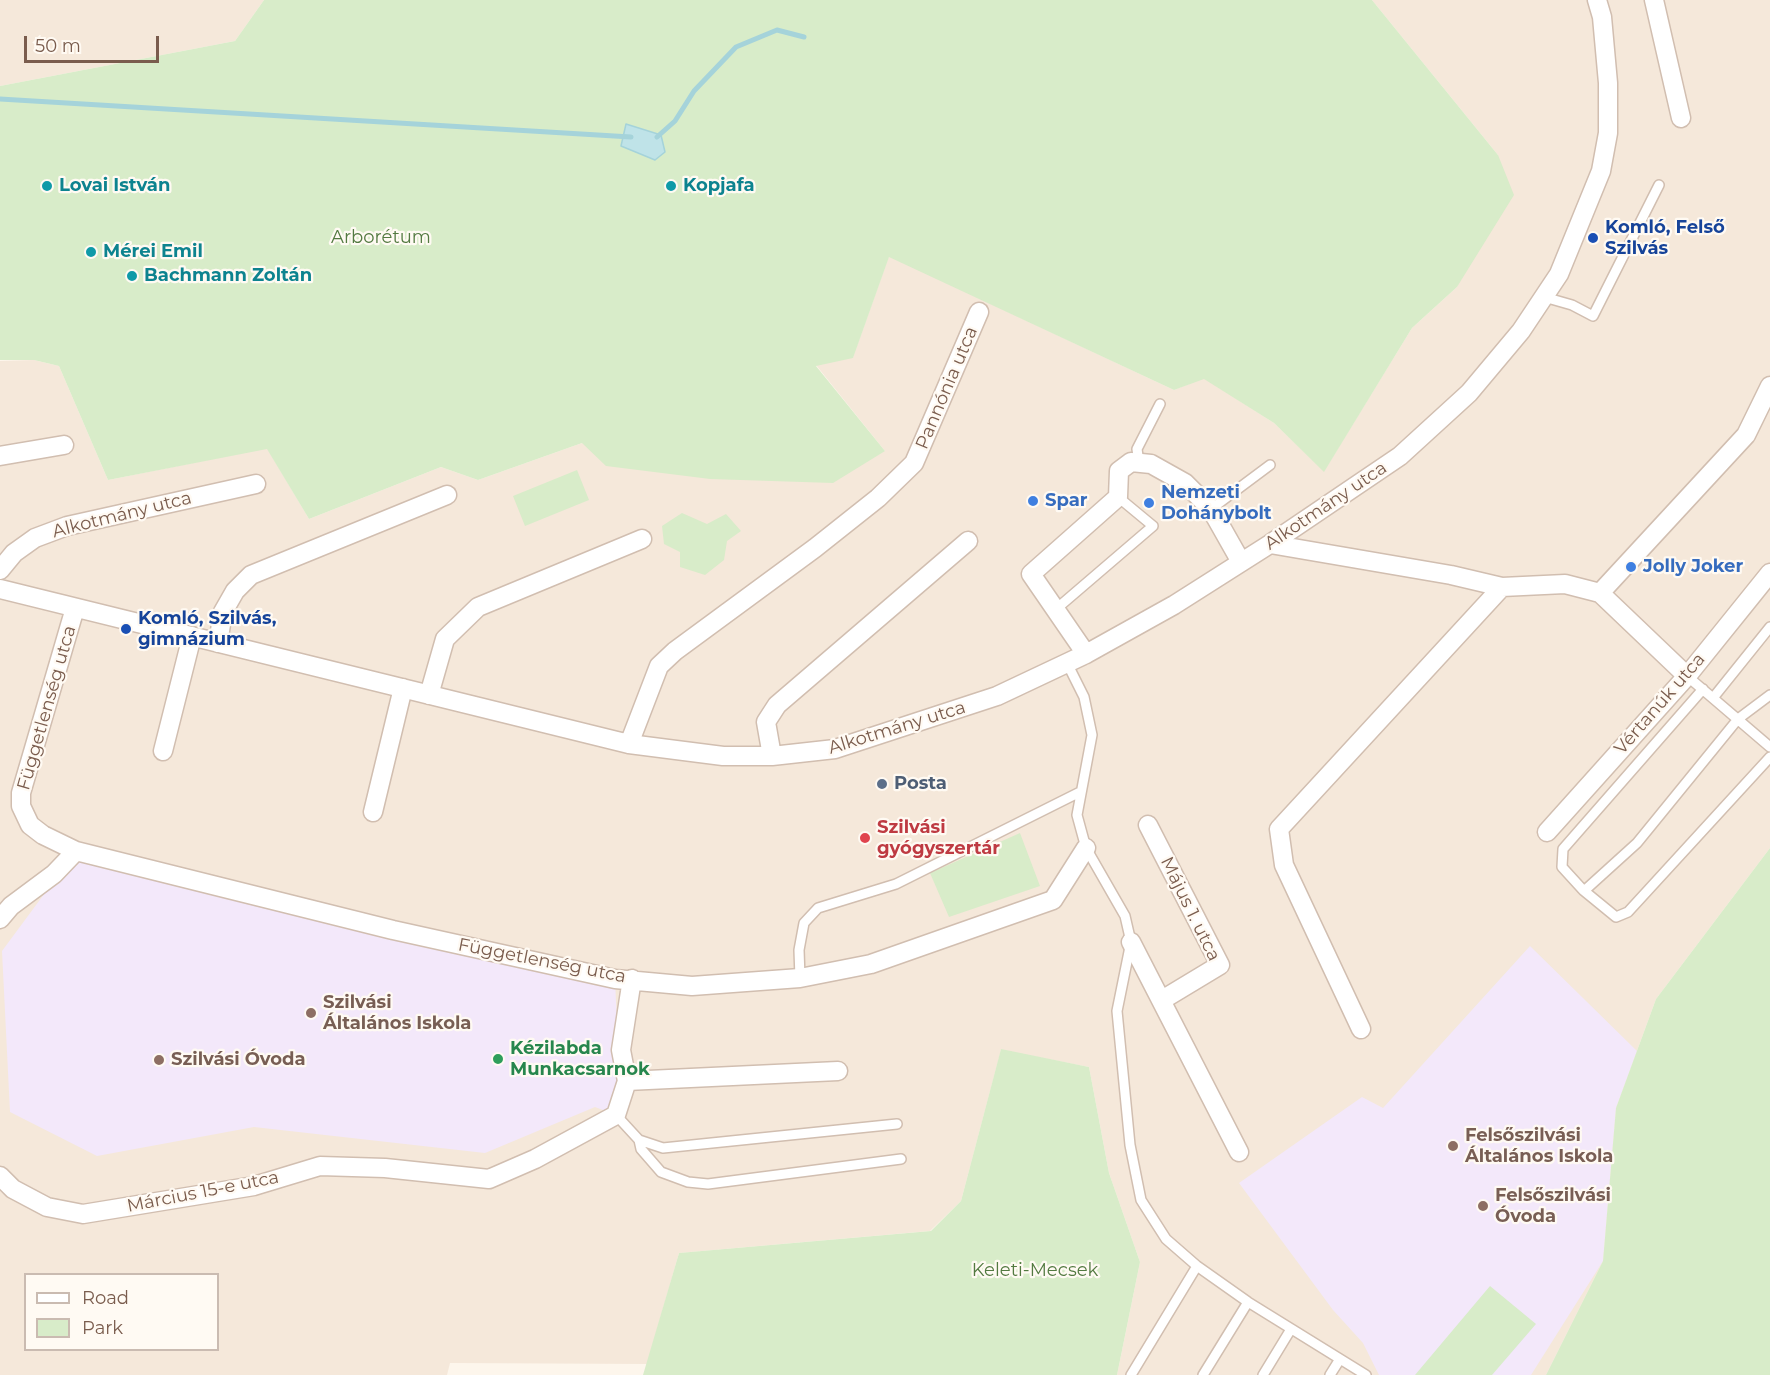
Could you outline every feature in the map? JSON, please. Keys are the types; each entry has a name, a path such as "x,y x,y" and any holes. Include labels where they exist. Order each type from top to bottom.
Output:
{"street":[{"name":"Alkotmány utca","path":"0,589 629,744 723,756 772,756 835,749 903,729 997,696 1086,654 1174,605 1270,544 1400,456 1469,393 1521,331 1559,274 1578,232 1605,156 1608,133 1608,83 1602,17 1597,0"},
{"path":"1654,0 1681,118"},
{"name":"Pannónia utca","path":"629,744 659,666 675,651 815,548 892,485 914,463 979,312"},
{"path":"1600,593 1746,435 1770,386"},
{"path":"0,456 64,445"},
{"path":"1086,654 1031,574 1118,497 1119,471 1131,462 1151,464 1185,483 1211,509 1241,562"},
{"name":"Alkotmány utca","path":"0,570 14,553 35,538 67,525 256,484"},
{"path":"218,643 223,612 235,591 251,575 447,495"},
{"path":"429,695 445,639 478,607 642,539"},
{"path":"772,756 766,722 777,705 968,541"},
{"path":"1270,544 1451,575 1502,587 1565,584 1600,593 1687,676"},
{"name":"Vértanúk utca","path":"1547,832 1687,676 1770,573"},
{"path":"1361,1029 1284,865 1279,828 1502,587"},
{"name":"Függetlenség utca","path":"75,608 21,793 21,806 30,825 43,835 76,851 393,930 615,979 692,986 800,978 871,964 1053,900 1086,848"},
{"path":"163,751 192,636"},
{"path":"374,812 403,688"},
{"name":"Május 1. utca","path":"1148,825 1220,965 1162,1000"},
{"path":"0,920 11,906 54,874 76,851"},
{"path":"1131,942 1239,1152"},
{"path":"616,1115 627,1081 621,1050 632,979"},
{"path":"627,1081 838,1071"},
{"name":"Március 15-e utca","path":"0,1176 13,1189 47,1207 83,1214 254,1186 320,1166 385,1168 489,1179 535,1160 616,1115"}],"lane":[{"path":"1544,297 1572,305 1593,316 1659,184"},
{"path":"1139,463 1137,449 1160,404"},
{"path":"1211,509 1270,465"},
{"path":"1055,610 1154,526 1118,497"},
{"path":"1713,698 1770,627"},
{"path":"1067,663 1084,697 1092,735 1077,815 1086,848 1125,916 1131,942 1117,1011 1130,1145 1141,1200 1166,1239 1197,1266 1248,1302 1366,1375"},
{"path":"1687,676 1770,747"},
{"path":"1702,689 1563,849 1562,867 1584,891 1616,917 1628,912 1770,757"},
{"path":"1584,891 1637,843 1738,719 1770,695"},
{"path":"800,978 799,950 804,923 818,908 896,884 1080,792"},
{"path":"616,1115 639,1140 663,1148 897,1124"},
{"path":"639,1140 647,1159 661,1172 688,1182 708,1184 902,1159"},
{"path":"1131,1375 1197,1266"},
{"path":"1203,1375 1248,1302"},
{"path":"1263,1375 1291,1329"},
{"path":"1330,1375 1340,1359"}],"shaded area":[{"path":"0,0 264,0 235,41 0,86"},
{"path":"1372,0 1770,0 1770,848 1656,999 1616,1108 1603,1261 1546,1375 1117,1375 1140,1262 1109,1173 1089,1067 1001,1050 961,1201 930,1231 679,1253 647,1364 450,1363 447,1375 0,1375 0,361 34,360 59,366 108,480 267,448 309,519 441,467 478,480 582,443 885,451 816,365 853,357 889,256 1174,390 1204,378 1274,423 1324,471 1412,328 1457,287 1498,155"},
{"name":"Szilvási Általános Iskola","path":"76,851 615,979 618,1048 627,1081 616,1115 595,1107 485,1153 254,1127 97,1156 10,1112 2,951"},
{"name":"Felsőszilvási Általános Iskola","path":"1530,946 1637,1051 1616,1108 1603,1261 1531,1375 1379,1375 1363,1343 1333,1310 1239,1183 1362,1097 1383,1108"}],"green space":[{"name":"Arborétum","path":"264,0 1372,0 1498,155 1514,195 1457,287 1412,328 1324,472 1274,423 1204,379 1174,390 889,257 853,358 816,366 885,451 833,483 710,479 606,466 582,443 478,480 441,467 309,519 267,449 108,480 59,366 34,360 0,360 0,86 235,41"},
{"path":"577,470 589,500 525,526 513,496"},
{"path":"682,513 707,524 726,514 741,531 727,541 724,560 705,575 680,567 680,552 664,544 662,526"},
{"path":"1020,833 1040,886 949,917 930,873"},
{"path":"1770,848 1770,1375 1546,1375 1603,1261 1616,1108 1656,999"},
{"name":"Keleti-Mecsek","path":"1001,1049 1089,1067 1109,1173 1140,1262 1117,1375 643,1375 679,1253 931,1231 961,1201"},
{"path":"1490,1286 1536,1324 1492,1375 1415,1375"}],"water":[{"path":"626,124 661,135 665,152 655,160 621,146"}],"waterway":[{"path":"657,137 675,121 694,91 736,47 777,30 804,37"},
{"path":"0,99 631,137"}],"place":[{"name":"Lovai István","path":"47,186"},
{"name":"Kopjafa","path":"671,186"},
{"name":"Komló, Felső Szilvás","path":"1593,238"},
{"name":"Mérei Emil","path":"91,252"},
{"name":"Bachmann Zoltán","path":"132,276"},
{"name":"Spar","path":"1033,501"},
{"name":"Nemzeti Dohánybolt","path":"1149,503"},
{"name":"Jolly Joker","path":"1631,567"},
{"name":"Komló, Szilvás, gimnázium","path":"126,629"},
{"name":"Posta","path":"882,784"},
{"name":"Szilvási gyógyszertár","path":"865,838"},
{"name":"Szilvási Általános Iskola","path":"311,1013"},
{"name":"Kézilabda Munkacsarnok","path":"498,1059"},
{"name":"Szilvási Óvoda","path":"159,1060"},
{"name":"Felsőszilvási Általános Iskola","path":"1453,1146"},
{"name":"Felsőszilvási Óvoda","path":"1483,1206"}]}
